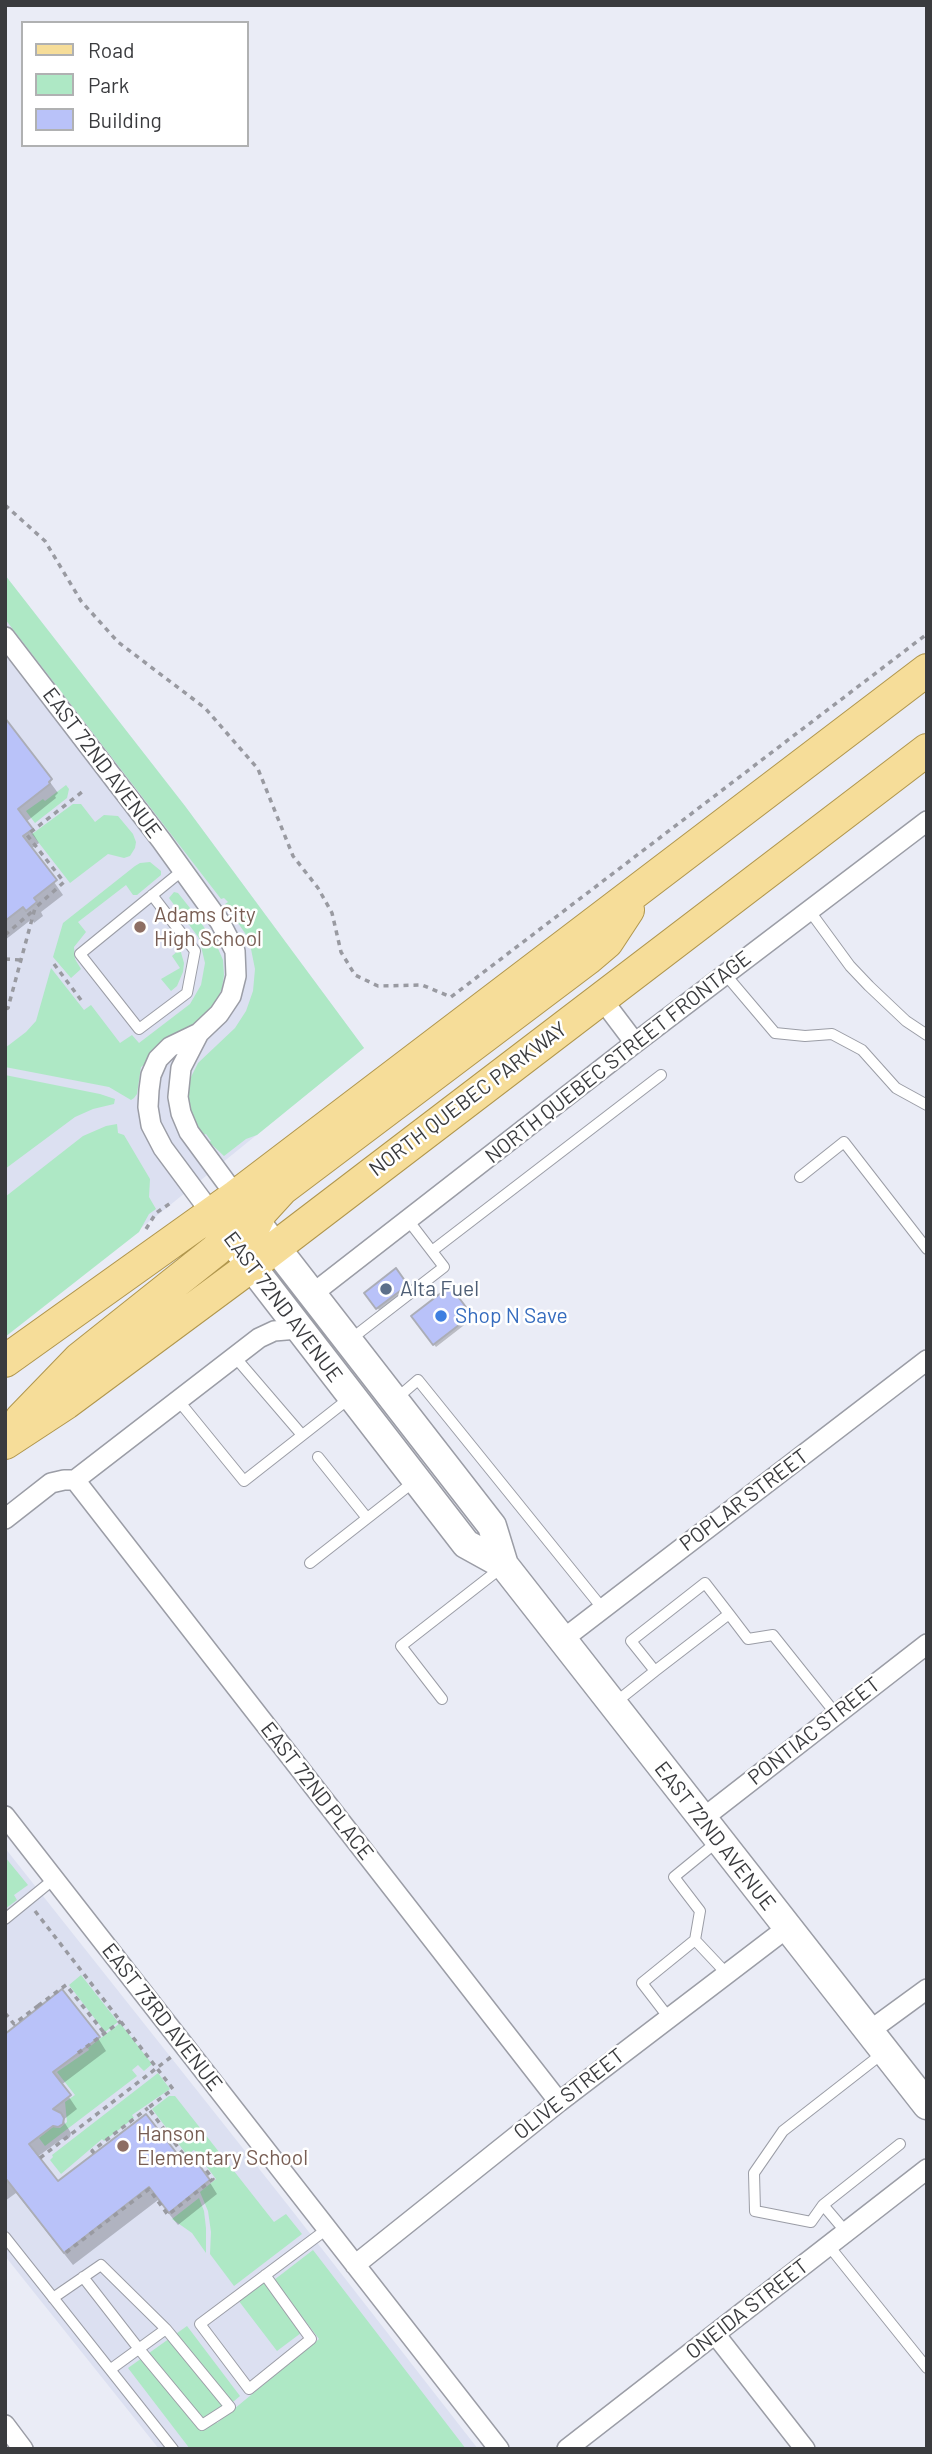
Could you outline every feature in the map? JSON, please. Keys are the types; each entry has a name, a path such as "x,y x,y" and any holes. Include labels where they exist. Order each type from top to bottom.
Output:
{"main road":[{"path":"5,1361 226,1215 636,892 927,670"},
{"name":"NORTH QUEBEC PARKWAY","path":"5,1441 66,1403 251,1266 927,750"},
{"path":"251,1266 248,1239 268,1203 282,1189 587,959 607,942 617,929 636,892"},
{"path":"5,1441 32,1406 70,1367 216,1250 226,1215"},
{"name":"EAST 72ND AVENUE","path":"226,1215 256,1222 275,1246 492,1526 504,1565 927,2105"},
{"name":"EAST 72ND AVENUE","path":"226,1215 251,1266 466,1544 504,1565"}],"street":[{"name":"EAST 72ND AVENUE","path":"5,637 183,870 229,936 235,951 237,964 231,996 219,1014 199,1033 170,1047 158,1059 151,1075 148,1107 151,1125 163,1148 226,1215"},
{"name":"NORTH QUEBEC STREET FRONTAGE","path":"312,1295 635,1043 927,821"},
{"path":"601,998 635,1043"},
{"name":"EAST 72ND AVENUE","path":"199,1033 181,1068 178,1097 181,1113 226,1215"},
{"path":"5,1518 51,1483 75,1480 265,1335 298,1329"},
{"name":"POPLAR STREET","path":"562,1640 927,1360"},
{"name":"EAST 72ND PLACE","path":"75,1480 559,2102"},
{"name":"PONTIAC STREET","path":"710,1830 836,1714 927,1644"},
{"name":"EAST 73RD AVENUE","path":"5,1816 499,2449"},
{"name":"OLIVE STREET","path":"355,2264 559,2102 787,1928"},
{"path":"876,2042 924,1995"},
{"name":"ONEIDA STREET","path":"567,2449 927,2169"},
{"path":"715,2334 805,2449"},
{"path":"5,2425 23,2449"}],"lane":[{"path":"152,895 195,951 187,993 139,1029 80,954 152,895 183,870"},
{"path":"809,910 850,966 906,1021 927,1035"},
{"path":"725,974 775,1033 805,1036 832,1034 862,1050 896,1088 927,1105"},
{"path":"432,1251 660,1074"},
{"path":"800,1177 845,1142 927,1249"},
{"path":"348,1342 444,1267 408,1220"},
{"path":"235,1357 302,1435"},
{"path":"394,1400 418,1380 603,1609"},
{"path":"178,1400 244,1481 351,1396"},
{"path":"318,1457 367,1518"},
{"path":"310,1563 416,1480"},
{"path":"442,1699 401,1646 504,1565"},
{"path":"655,1671 631,1641 705,1583 748,1639 772,1635 836,1714"},
{"path":"613,1705 729,1614"},
{"path":"669,2018 642,1983 695,1940 700,1911 674,1877 710,1830"},
{"path":"5,1919 54,1879"},
{"path":"695,1940 727,1974"},
{"path":"876,2042 783,2131 754,2173 755,2211 811,2222 823,2205 900,2144"},
{"path":"823,2205 846,2232"},
{"path":"265,2275 311,2339 249,2389 200,2324 265,2275 327,2229"},
{"path":"5,2237 173,2449"},
{"path":"829,2246 927,2368"},
{"path":"53,2298 101,2264 166,2329 230,2407 202,2425 83,2277"},
{"path":"111,2369 166,2329"}],"path":[{"path":"5,505 45,541 81,601 118,642 205,708 258,769 293,856 318,888 332,913 341,952 355,975 378,986 422,985 451,997 927,635"},
{"path":"5,935 64,882 27,835 82,792"},
{"path":"5,1009 14,987 35,908"},
{"path":"5,959 21,960"},
{"path":"54,964 84,1004"},
{"path":"5,985 14,987"},
{"path":"162,1209 172,1202"},
{"path":"27,1901 173,2089 92,2151 94,2153"},
{"path":"5,2013 14,2024 66,1984 83,2011 105,2034"},
{"path":"78,2053 79,2055 121,2021"},
{"path":"40,2158 157,2068"},
{"path":"62,2253 64,2255 149,2189 168,2215 213,2179 193,2154 187,2159 148,2108"}],"shaded area":[{"name":"Adams City High School","path":"5,575 185,806 364,1048 159,1214 5,1333"},
{"name":"Hanson Elementary School","path":"5,1848 478,2449 159,2449 5,2256"}],"green space":[{"path":"5,575 185,806 364,1048 257,1135 246,1139 224,1156 194,1123 187,1101 189,1081 198,1063 235,1028 246,1011 253,991 255,969 249,939 225,904 228,902 224,898 221,899 5,619"},
{"path":"66,785 69,789 67,798 35,823 26,811"},
{"path":"73,804 81,804 95,822 104,815 118,816 136,842 130,856 124,858 108,854 70,883 32,834"},
{"path":"150,862 161,871 161,875 137,895 133,895 126,885 78,922 86,932 74,947 75,959 81,969 71,978 53,957 63,923 135,866"},
{"path":"174,892 178,893 198,918 195,920 198,924 201,923 216,944 223,960 222,988 215,1005 194,1026 141,1067 134,1098 131,1100 109,1087 5,1067 5,1048 36,1021 51,968 84,1010 91,1005 120,1043 132,1035 139,1043 190,1004 201,985 205,963 199,938 169,898"},
{"path":"180,949 184,963 183,972 177,986 171,991 161,979 180,968 172,956"},
{"path":"5,1075 100,1094 115,1099 114,1104 75,1117 5,1169"},
{"path":"117,1124 118,1133 124,1135 150,1179 149,1197 156,1209 149,1214 139,1232 5,1337 5,1197 83,1136"},
{"path":"5,1857 28,1885 14,1895 17,1900 5,1909"},
{"path":"81,1975 118,2022 105,2032 69,1985"},
{"path":"120,2023 152,2064 144,2071 138,2065 132,2070 137,2076 45,2146 39,2138 53,2127 60,2128 67,2122 65,2102 75,2095 57,2072 89,2050 88,2048"},
{"path":"158,2073 170,2089 132,2115 134,2118 104,2141 102,2139 61,2174 50,2160 52,2155"},
{"path":"169,2096 175,2096 274,2222 286,2214 302,2234 234,2286 210,2254 208,2211 200,2192 216,2179 194,2150 187,2155 152,2109"},
{"path":"199,2198 204,2211 206,2253 192,2233 172,2219"},
{"path":"313,2250 466,2449 190,2449 128,2368 187,2326 240,2396 214,2418 217,2423 319,2339 274,2280"},
{"path":"263,2275 305,2330 277,2351 235,2296"}],"building":[{"path":"5,718 52,779 50,784 18,809 33,829 23,836 57,880 34,898 37,902 26,911 23,907 5,921"},
{"name":"Alta Fuel","path":"396,1268 408,1285 376,1309 364,1293"},
{"name":"Shop N Save","path":"450,1286 472,1315 433,1345 411,1316"},
{"path":"62,1989 100,2037 53,2072 71,2095 53,2109 61,2113 63,2124 53,2126 29,2144 58,2181 146,2114 186,2165 194,2158 210,2180 169,2213 149,2187 64,2253 7,2180 5,2182 5,2034"}],"place":[{"name":"Adams City High School","path":"140,927"},
{"name":"Alta Fuel","path":"386,1289"},
{"name":"Shop N Save","path":"441,1316"},
{"name":"Hanson Elementary School","path":"123,2146"}]}
